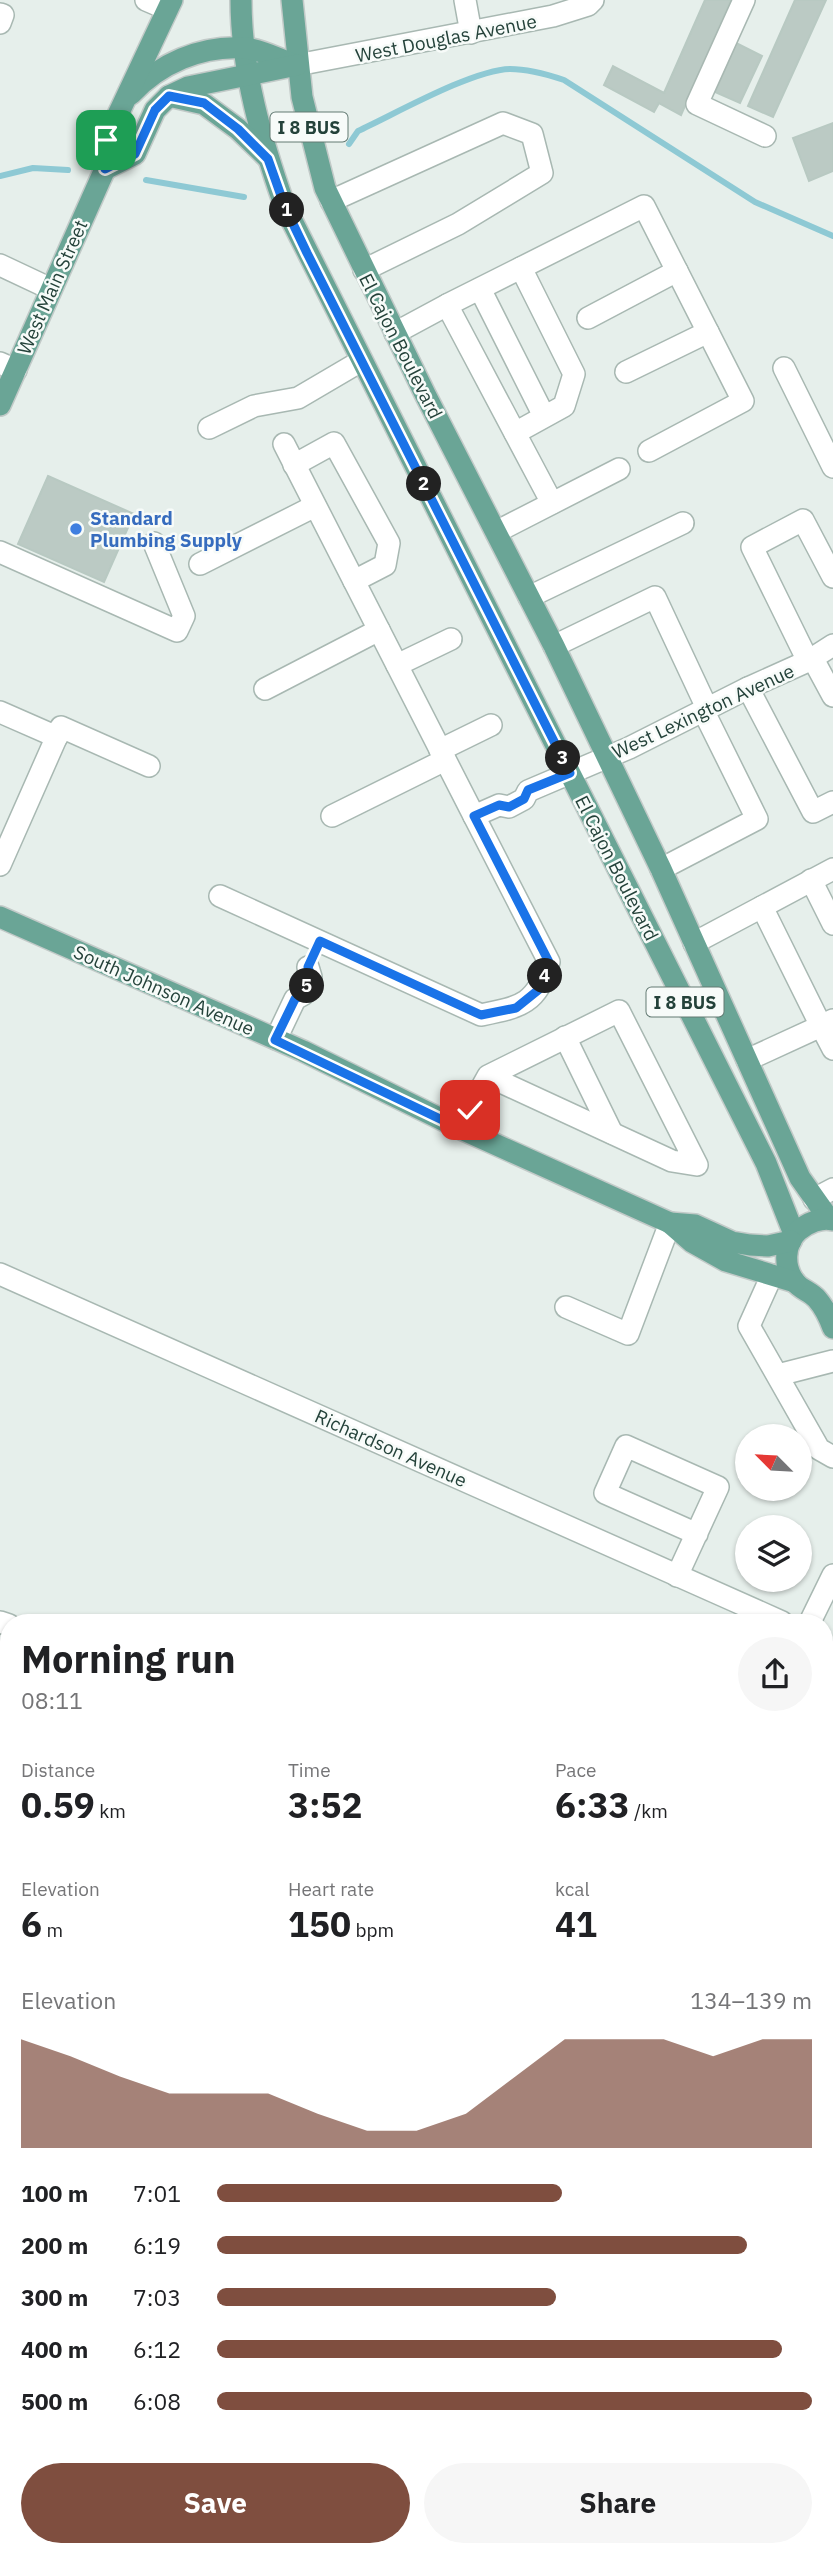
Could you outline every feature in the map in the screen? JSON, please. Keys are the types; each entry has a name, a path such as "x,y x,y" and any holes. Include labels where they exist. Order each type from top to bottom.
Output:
{"main road":[{"name":"El Cajon Boulevard","path":"241,0 250,76 268,159 285,207 766,1163 792,1238"},
{"name":"I 8 BUS","path":"292,0 297,65"},
{"name":"West Main Street","path":"0,405 8,366 51,289 105,169 106,140 170,5"},
{"name":"West Douglas Avenue","path":"122,103 141,83 171,62 204,52 245,48 297,65"},
{"name":"El Cajon Boulevard","path":"297,65 304,107 325,188 363,271 554,646 661,869 800,1178 824,1194 831,1220"},
{"name":"West Douglas Avenue","path":"250,76 297,65"},
{"path":"105,169 135,154 155,110 169,96 188,87 250,76"},
{"path":"169,96 204,103 238,129 268,159"},
{"name":"South Johnson Avenue","path":"0,917 275,1040 459,1128 670,1223 712,1254 739,1267 795,1282"},
{"name":"I 8 BUS","path":"795,1282 786,1264 792,1238 806,1223 831,1220"},
{"name":"South Johnson Avenue","path":"670,1223 695,1225 732,1242 750,1245 768,1246 792,1238"},
{"path":"795,1282 815,1297 826,1310 833,1328"}],"street":[{"path":"146,0 170,5"},
{"path":"466,0 471,33"},
{"name":"West Douglas Avenue","path":"297,65 471,33 550,8 588,5 593,0"},
{"path":"744,0 697,104 765,136"},
{"path":"0,14 3,15 0,23"},
{"path":"331,201 503,123 532,134 542,173 458,224 363,271"},
{"path":"395,333 644,206 743,401 649,451"},
{"path":"0,265 51,289"},
{"path":"515,433 564,406 574,374 521,268"},
{"path":"588,318 677,271"},
{"path":"480,289 544,416"},
{"path":"447,305 552,503"},
{"path":"626,372 708,332"},
{"path":"209,428 254,406 298,398 361,361"},
{"path":"784,368 833,467"},
{"path":"294,465 334,443 389,543 385,565 354,581"},
{"path":"220,896 481,1015 516,1008 542,987 549,962 284,444"},
{"path":"496,532 619,469"},
{"path":"200,564 315,506"},
{"path":"833,577 803,520 752,547 810,660 833,696"},
{"path":"529,597 683,523"},
{"path":"0,552 177,631 184,616 154,543"},
{"path":"554,646 655,597 757,819 661,869"},
{"path":"265,689 379,631"},
{"path":"397,665 451,639"},
{"name":"West Lexington Avenue","path":"474,816 499,805 503,796 520,787 528,790 606,757 810,660 833,645"},
{"path":"748,688 813,812 833,802"},
{"path":"0,712 57,737"},
{"path":"331,816 491,725"},
{"path":"0,865 6,837 61,727 149,766"},
{"path":"694,943 833,869"},
{"path":"811,880 833,924"},
{"path":"762,907 827,1023 833,1048"},
{"path":"275,1040 295,999 291,989 299,971 308,967 320,941"},
{"path":"459,1128 488,1076 619,1011 697,1165 672,1161 488,1076"},
{"path":"747,1060 827,1023"},
{"path":"565,1038 612,1133"},
{"path":"566,1307 628,1334 670,1223"},
{"name":"Richardson Avenue","path":"0,1274 764,1614"},
{"path":"772,1275 749,1326 819,1449 833,1457"},
{"path":"778,1375 833,1361"},
{"path":"677,1576 697,1534 718,1487 626,1446 604,1493 697,1534"},
{"path":"814,1614 832,1580"}],"building":[{"path":"705,0 731,0 681,115 659,103 654,112 604,85 613,66 664,93"},
{"path":"795,0 826,0 773,117 748,106"},
{"path":"736,43 762,56 740,103 715,92"},
{"path":"833,123 833,171 809,181 793,138"},
{"name":"Standard Plumbing Supply","path":"48,476 134,514 104,582 18,544"}],"waterway":[{"path":"349,144 358,131 455,85 494,71 531,71 564,80 755,202 833,236"},
{"path":"0,176 33,168 68,170"},
{"path":"146,180 244,197"}],"place":[{"name":"Standard Plumbing Supply","path":"76,529"}],"route":[{"path":"106,140 105,169 135,154 155,110 169,96 204,103 238,129 268,159 285,207 307,253 570,773 528,790 524,799 509,807 499,805 474,816 549,962 542,987 516,1008 481,1015 320,941 308,967 311,976 304,994 295,999 275,1040 303,1051 459,1128 470,1110"}]}
